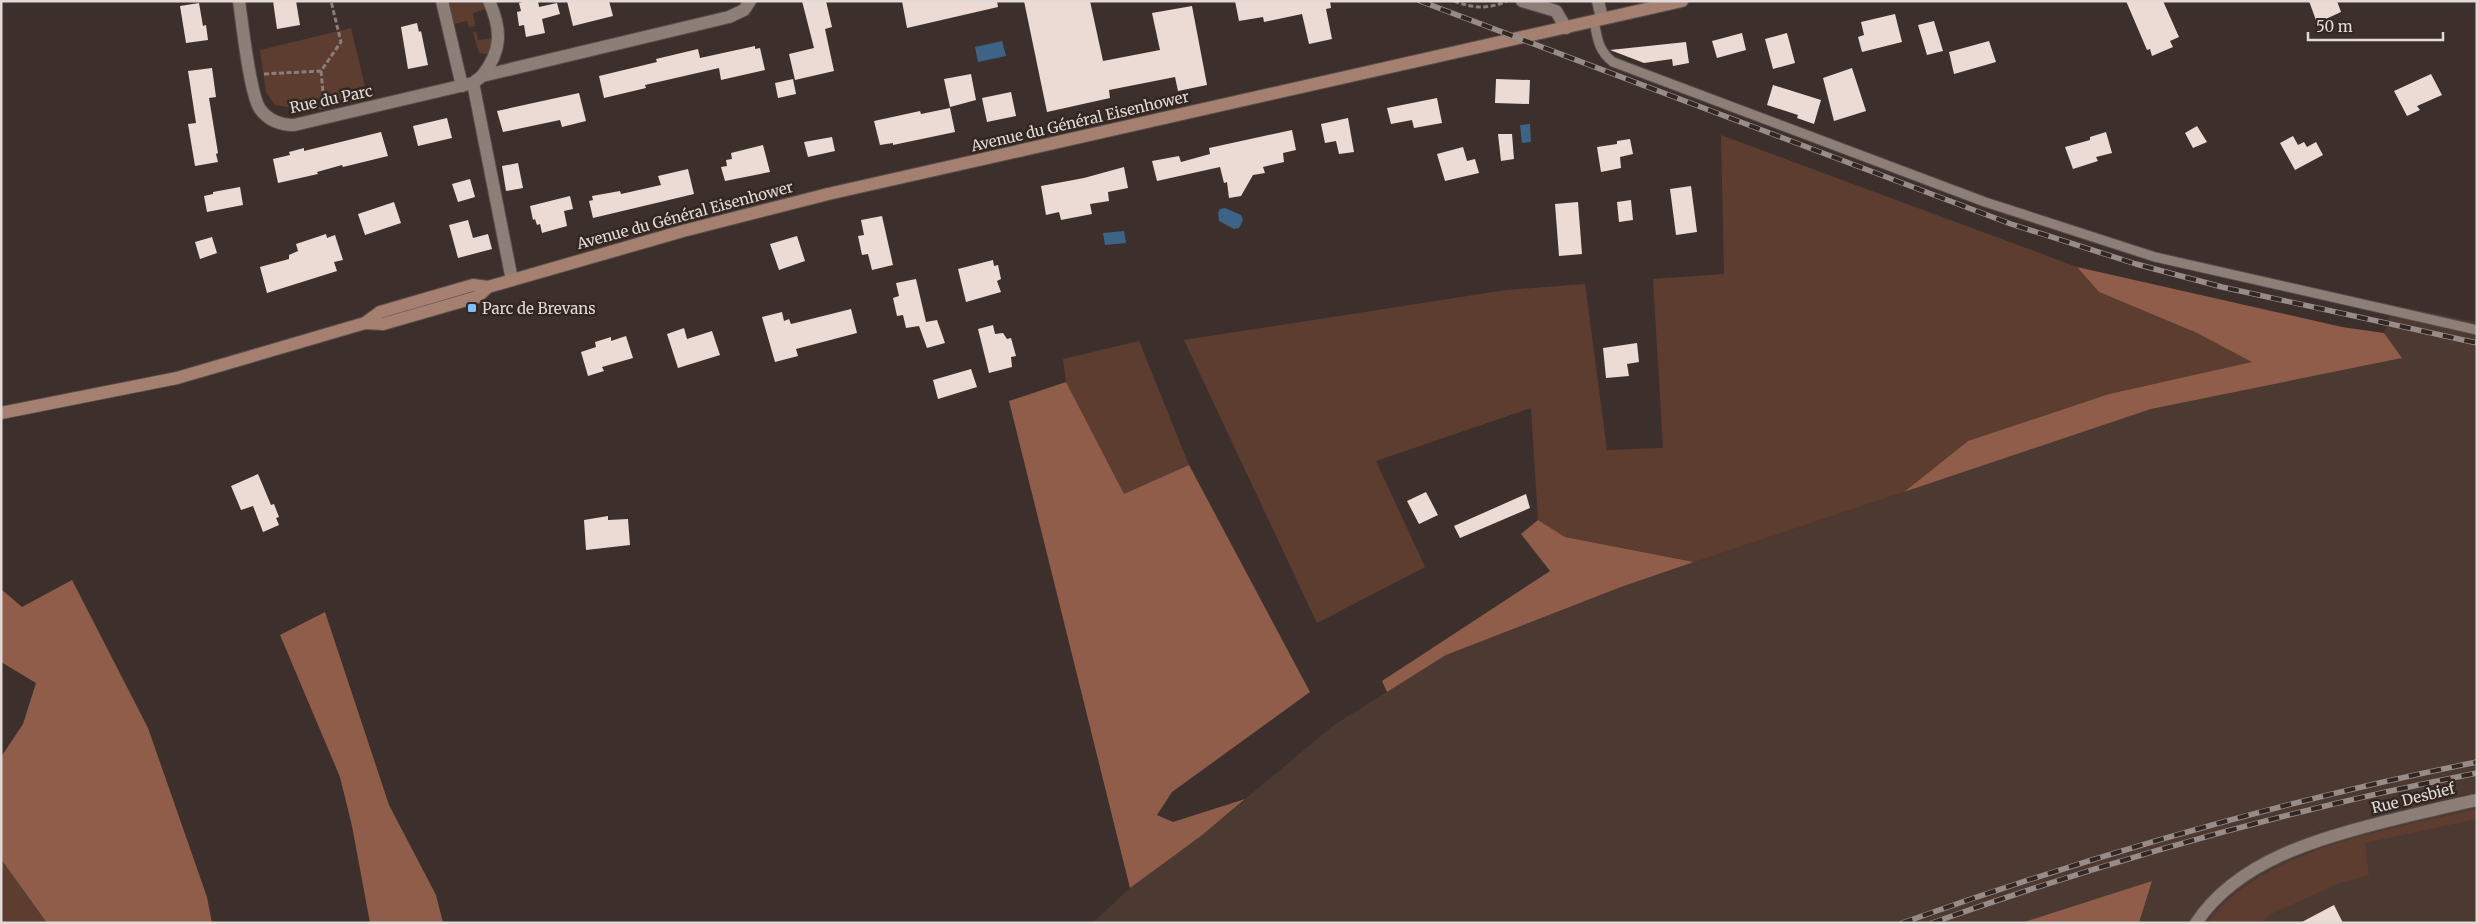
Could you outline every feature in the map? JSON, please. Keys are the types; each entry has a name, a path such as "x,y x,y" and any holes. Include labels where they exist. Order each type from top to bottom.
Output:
{"main road":[{"name":"Avenue du Général Eisenhower","path":"1,413 177,378 365,323 383,324 477,297 488,287 683,231 828,194 1682,1"}],"street":[{"name":"Rue du Parc","path":"239,1 256,102 269,118 286,125 326,118 730,17 744,10 750,1"},
{"path":"442,1 473,81 512,280"},
{"path":"473,81 492,63 499,46 489,1"},
{"path":"1522,1 1556,11 1566,28"},
{"path":"1598,1 1598,19"},
{"name":"Rue Desbief","path":"2196,923 2217,897 2253,870 2299,848 2358,829 2477,800"}],"lane":[{"path":"1598,19 1599,49 1604,56 1613,62 1985,202 2155,257 2477,330"}],"path":[{"path":"326,118 321,71 341,42 332,1"},
{"path":"1454,1 1489,8 1507,1"},
{"path":"251,75 321,71"}],"shaded area":[{"path":"448,1 480,1 486,9 473,13 475,26 469,27 467,21 453,24"},
{"path":"351,28 368,99 319,110 317,105 301,109 275,105 266,92 260,50"},
{"path":"476,31 478,40 492,38 488,54 479,53 473,32"},
{"path":"1721,135 2077,267 2099,292 2197,333 2253,362 2109,394 1968,441 1904,492 1695,562 1565,537 1538,520 1531,408 1376,461 1425,567 1317,623 1184,340 1506,290 1585,284 1607,450 1663,448 1653,279 1724,274"},
{"path":"2077,267 2342,327 2384,333 2402,358 2151,409 1904,492 1968,441 2109,394 2252,362 2197,333 2099,292"},
{"path":"2393,305 2477,322 2477,792 2305,835 2477,796 2477,923 2139,923 2152,882 2021,923 1092,923 1130,888 1201,836 1334,725 1446,655 1621,587 2151,409 2402,358 2384,333"},
{"path":"1139,341 1189,465 1124,495 1066,382 1063,359"},
{"path":"1066,382 1124,494 1189,465 1310,692 1172,792 1157,815 1173,822 1245,799 1201,836 1130,888 1009,401"},
{"path":"1538,520 1565,537 1694,562 1621,587 1446,655 1387,692 1382,681 1550,571 1521,534"},
{"path":"72,580 148,728 207,897 212,923 47,923 1,859 1,757 23,724 36,683 1,662 1,589 22,607"},
{"path":"325,612 389,805 436,895 443,923 370,923 352,826 340,777 280,635"},
{"path":"2477,809 2477,819 2365,843 2369,875 2337,884 2269,915 2261,923 2208,923 2231,898 2260,877 2294,859 2331,845 2369,834"},
{"path":"1,859 47,923 1,923"},
{"path":"2152,881 2139,923 2021,923"}],"water":[{"path":"1002,41 1006,56 978,62 975,47"},
{"path":"1530,124 1531,142 1522,143 1520,125"},
{"path":"1225,208 1241,215 1243,220 1239,228 1234,229 1219,221 1218,213 1220,209"},
{"path":"1124,231 1126,243 1105,245 1103,233"}],"building":[{"path":"273,1 296,1 300,25 277,29"},
{"path":"538,1 539,7 557,3 560,14 542,19 545,33 526,37 524,25 519,26 517,12 521,11 519,3"},
{"path":"567,1 609,1 613,16 573,26"},
{"path":"802,1 826,1 832,27 825,29 834,71 795,80 789,54 814,48"},
{"path":"902,1 997,1 998,7 907,28"},
{"path":"1024,1 1090,1 1103,61 1160,50 1152,13 1192,6 1207,85 1178,91 1175,77 1109,90 1110,98 1047,112"},
{"path":"1235,1 1330,1 1331,8 1326,9 1332,39 1309,44 1302,14 1264,22 1263,17 1239,21"},
{"path":"2126,1 2163,1 2179,37 2170,41 2173,47 2152,56 2150,49 2147,50"},
{"path":"2309,1 2337,1 2341,12 2317,23"},
{"path":"199,3 203,26 206,25 208,40 186,43 180,6"},
{"path":"1895,14 1902,42 1862,52 1858,37 1864,35 1861,22"},
{"path":"1934,21 1943,51 1927,55 1918,25"},
{"path":"417,23 419,32 421,31 428,65 408,69 401,27"},
{"path":"1742,33 1746,50 1717,58 1712,41"},
{"path":"1787,33 1795,63 1773,69 1765,39"},
{"path":"1989,41 1996,62 1954,74 1949,52"},
{"path":"1686,42 1689,63 1673,66 1672,59 1644,63 1610,50"},
{"path":"755,46 755,49 760,48 765,70 721,80 719,68 645,85 646,88 604,98 599,76 657,62 656,59 698,49 700,58"},
{"path":"212,68 216,97 209,98 218,162 195,166 188,124 196,123 188,71"},
{"path":"1852,68 1866,111 1834,121 1823,78"},
{"path":"971,74 976,100 950,107 944,79"},
{"path":"2431,74 2442,95 2417,106 2420,110 2407,116 2394,91"},
{"path":"793,79 796,94 778,98 775,83"},
{"path":"1496,79 1530,80 1529,104 1495,103"},
{"path":"1773,85 1821,100 1814,124 1797,118 1798,115 1767,105"},
{"path":"1011,92 1016,116 987,122 982,98"},
{"path":"579,93 586,121 562,127 560,120 503,132 497,111"},
{"path":"1437,98 1442,123 1414,128 1412,120 1391,124 1387,108"},
{"path":"950,108 955,132 893,145 893,143 880,145 874,121 920,111 921,114"},
{"path":"447,118 452,138 418,146 413,126"},
{"path":"1348,118 1354,152 1339,154 1336,141 1325,143 1321,124"},
{"path":"2197,126 2207,142 2193,148 2185,133"},
{"path":"1292,130 1296,150 1283,153 1284,162 1263,167 1265,173 1253,175 1241,196 1229,198 1227,182 1224,183 1220,167 1157,181 1152,161 1179,156 1181,162 1210,154 1209,148"},
{"path":"381,132 388,156 343,167 342,165 317,172 318,174 278,183 273,159 290,155 289,152 304,148 304,151"},
{"path":"2106,132 2112,153 2096,157 2098,161 2073,169 2065,147 2090,140 2090,137"},
{"path":"1498,134 1512,134 1514,159 1501,161"},
{"path":"2293,136 2298,145 2304,142 2307,147 2316,142 2323,155 2295,170 2280,143"},
{"path":"832,137 835,151 808,157 804,142"},
{"path":"1630,139 1633,154 1620,157 1621,168 1601,172 1597,147 1617,144 1617,141"},
{"path":"763,145 770,172 725,181 721,167 727,166 726,160 732,159 731,153"},
{"path":"1463,147 1467,161 1475,159 1479,173 1445,181 1437,154"},
{"path":"518,163 523,188 506,191 502,166"},
{"path":"1124,167 1128,188 1108,192 1109,201 1090,204 1092,214 1061,220 1059,212 1046,215 1041,186 1084,178"},
{"path":"688,169 694,194 593,218 589,201 593,200 592,196 620,191 621,194 661,185 658,176"},
{"path":"470,179 475,197 458,202 452,184"},
{"path":"1691,186 1697,232 1676,235 1670,189"},
{"path":"240,187 243,205 207,212 204,196 213,194 213,192"},
{"path":"570,196 573,209 564,211 567,226 542,233 540,224 537,225 535,219 533,220 530,206"},
{"path":"1631,200 1633,220 1619,222 1617,202"},
{"path":"394,202 401,223 365,235 358,214"},
{"path":"1578,202 1582,254 1559,256 1555,204"},
{"path":"882,216 893,265 872,270 868,254 862,255 858,236 864,235 861,220"},
{"path":"468,220 473,238 488,234 492,249 458,258 449,225"},
{"path":"326,234 327,238 335,235 343,260 334,262 337,271 267,293 260,267 289,259 289,255 298,251 296,244"},
{"path":"797,236 805,261 779,270 770,244"},
{"path":"212,237 217,253 200,259 195,242"},
{"path":"993,260 994,266 998,265 1001,279 997,281 1001,292 966,302 958,269"},
{"path":"916,279 926,322 937,320 945,343 927,348 919,326 906,328 903,315 897,316 893,298 899,296 896,283"},
{"path":"851,309 857,333 796,349 798,356 775,362 762,317 782,312 784,321 789,319 791,324"},
{"path":"993,325 995,334 1003,333 1007,339 1011,338 1016,356 1011,357 1012,367 989,373 978,329"},
{"path":"684,328 687,339 712,331 720,355 678,368 667,334"},
{"path":"626,336 633,358 602,367 604,371 588,376 581,352 596,347 595,342 611,337 611,341"},
{"path":"1637,343 1639,362 1627,364 1629,376 1606,378 1603,348"},
{"path":"971,369 977,387 938,399 933,380"},
{"path":"258,474 271,505 274,504 279,517 276,518 279,525 263,532 253,506 241,510 231,486"},
{"path":"1426,492 1438,515 1419,524 1407,501"},
{"path":"1526,494 1530,508 1460,538 1454,526"},
{"path":"608,516 608,520 628,519 630,545 586,550 584,520"},
{"path":"2334,905 2343,923 2300,923"}],"railway":[{"path":"1420,1 2011,224 2136,264 2222,287 2477,343"},
{"path":"1902,923 2044,875 2186,832 2331,794 2477,762"},
{"path":"1932,923 2066,878 2202,838 2339,803 2477,773"}],"place":[{"name":"Parc de Brevans","path":"472,308"}]}
